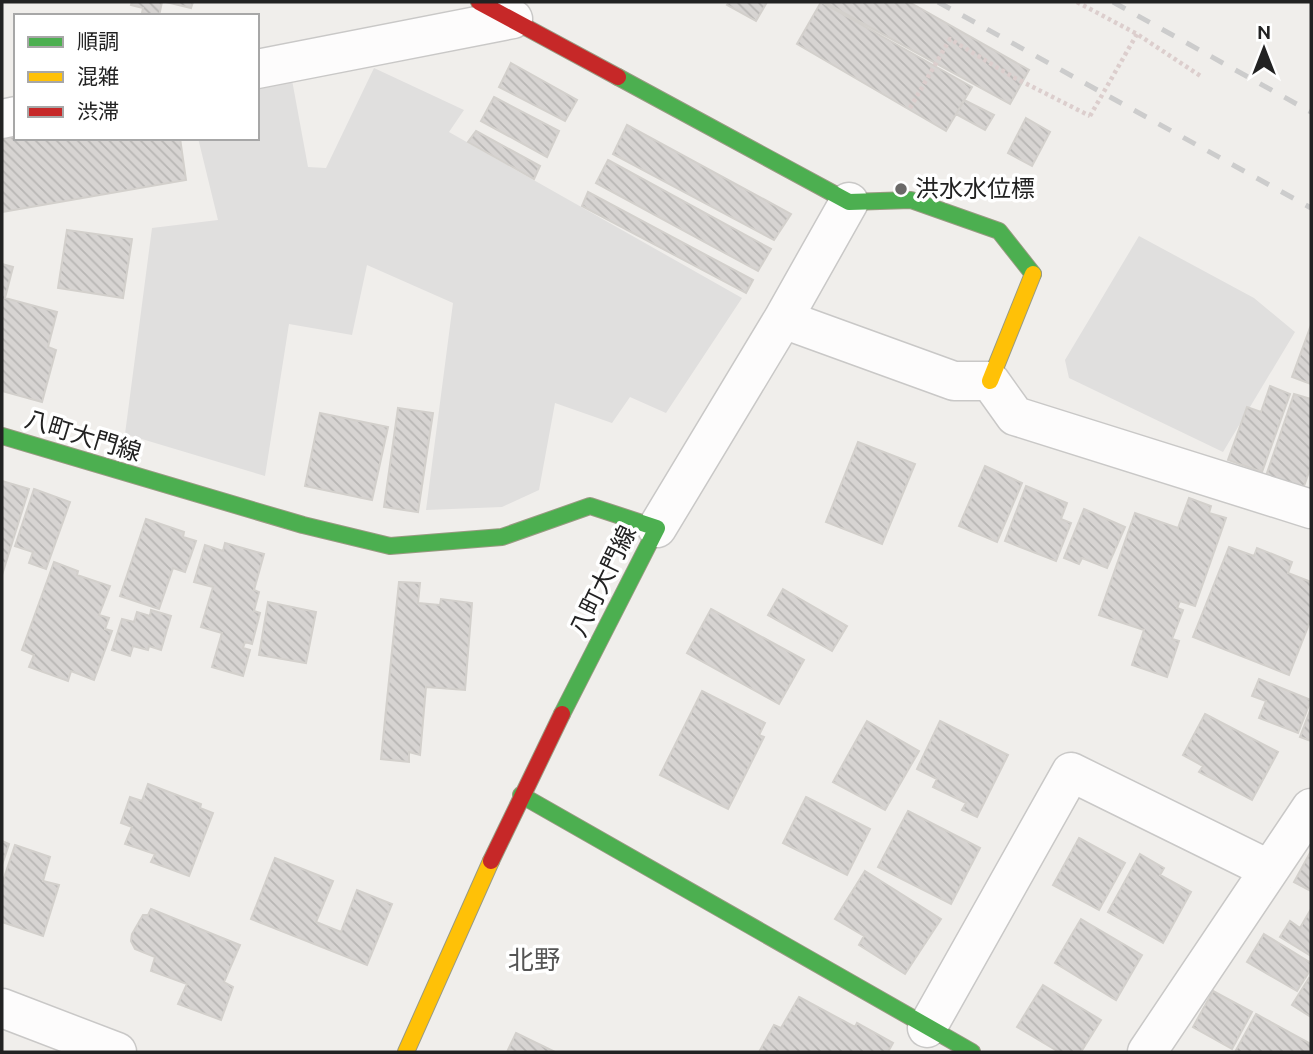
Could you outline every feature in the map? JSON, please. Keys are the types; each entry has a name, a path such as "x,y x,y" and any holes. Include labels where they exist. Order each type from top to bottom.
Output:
{"main road":[{"path":"479,2 849,202 911,200 999,231 1033,274 990,381"},
{"name":"八町大門線","path":"2,436 303,525 390,546 502,537 590,506 657,528 521,795 438,974 406,1052"},
{"path":"521,795 972,1052"}],"street":[{"path":"259,69 513,19"},
{"path":"657,528 783,319 849,202"},
{"path":"783,319 954,381 990,381 1015,416 1311,509"},
{"path":"927,1028 1071,772 1268,869"},
{"path":"1147,1052 1311,808"},
{"path":"2,1008 117,1052"}],"path":[{"path":"1077,2 1137,34 1202,77"},
{"path":"909,108 950,39 1013,77 1090,116 1137,34"}],"shaded area":[{"path":"374,68 464,110 449,132 742,298 666,413 630,397 612,423 555,403 539,490 502,507 426,510 453,303 367,265 352,335 289,324 265,476 125,434 152,228 218,220 198,140 259,140 259,87 292,80 308,167 326,168"},
{"path":"1139,236 1254,298 1295,332 1223,452 1069,378 1065,360"}],"building":[{"path":"132,2 162,2 159,14 142,13 143,8 131,5"},
{"path":"166,2 193,2 191,8"},
{"path":"729,2 767,2 756,21 727,5"},
{"path":"821,2 972,87 946,131 797,44"},
{"path":"824,2 909,2 1029,70 1010,104"},
{"path":"511,63 577,100 565,121 499,87"},
{"path":"494,97 559,131 547,157 481,121"},
{"path":"964,100 994,115 985,130 956,114"},
{"path":"1026,118 1050,132 1032,166 1008,153"},
{"path":"627,125 791,214 774,240 613,154"},
{"path":"476,131 540,166 534,179 468,142"},
{"path":"14,133 14,140 180,140 186,180 2,212 2,136"},
{"path":"608,160 771,249 758,271 596,183"},
{"path":"588,192 753,280 746,293 582,206"},
{"path":"67,230 132,239 123,298 58,288"},
{"path":"2,264 13,267 5,298 57,312 48,347 56,350 42,402 2,391"},
{"path":"1311,325 1311,384 1292,377"},
{"path":"1270,386 1290,394 1262,472 1228,460 1247,407 1261,412"},
{"path":"1294,394 1311,399 1311,466 1303,489 1266,476"},
{"path":"398,408 433,413 418,512 384,507"},
{"path":"320,413 388,427 372,500 305,486"},
{"path":"858,442 915,464 882,544 826,522"},
{"path":"985,466 1022,483 997,542 959,526"},
{"path":"2,481 29,489 2,575"},
{"path":"1026,486 1067,503 1061,519 1071,523 1056,561 1005,541"},
{"path":"34,489 70,502 46,569 29,563 33,552 15,546"},
{"path":"1189,498 1211,506 1209,513 1226,518 1195,606 1180,601 1177,608 1183,610 1172,639 1179,641 1167,677 1132,665 1144,630 1099,615 1135,513 1178,528"},
{"path":"1084,509 1125,527 1107,568 1082,558 1079,564 1064,558"},
{"path":"146,519 184,532 183,537 196,541 185,572 173,568 159,609 120,596"},
{"path":"225,543 264,554 254,590 259,592 254,611 260,613 252,644 245,642 243,648 250,650 243,676 212,667 222,633 201,627 213,587 194,582 205,545 223,551"},
{"path":"1229,547 1254,556 1257,548 1292,562 1288,573 1311,582 1311,619 1289,675 1193,637"},
{"path":"54,562 78,571 77,575 110,586 99,615 109,618 105,629 112,631 94,680 71,671 68,681 29,667 34,655 22,650"},
{"path":"399,582 420,583 418,603 440,605 441,599 472,603 465,690 426,687 420,755 409,752 409,762 381,759"},
{"path":"783,589 847,626 832,651 768,615"},
{"path":"268,602 316,612 306,663 259,655"},
{"path":"711,609 804,660 779,704 687,653"},
{"path":"151,610 171,616 161,650 149,646 148,650 133,646 130,656 112,650 122,619 134,622 137,612 150,616"},
{"path":"1259,679 1311,700 1298,733 1259,718 1266,701 1252,696"},
{"path":"702,691 765,723 759,735 764,737 728,809 660,775"},
{"path":"1311,708 1311,741 1300,737"},
{"path":"1205,714 1278,752 1252,800 1199,772 1203,766 1183,755"},
{"path":"867,721 919,751 885,810 833,782"},
{"path":"940,721 1008,755 977,817 962,810 966,803 933,787 937,779 917,769"},
{"path":"148,784 201,804 200,808 213,813 189,876 151,862 155,854 125,844 132,827 121,823 130,797 142,801"},
{"path":"806,797 870,829 847,875 783,843"},
{"path":"908,811 980,848 951,904 878,867"},
{"path":"1079,838 1125,863 1099,910 1053,885"},
{"path":"2,841 9,844 2,865"},
{"path":"15,845 50,857 43,881 59,885 43,936 2,922 2,884"},
{"path":"1311,851 1311,891 1294,882"},
{"path":"1140,854 1164,868 1160,875 1191,892 1163,943 1108,912"},
{"path":"275,858 333,881 316,922 341,932 357,890 392,904 367,965 251,919"},
{"path":"865,871 941,919 905,974 859,945 864,936 835,919"},
{"path":"151,909 240,945 224,982 233,987 221,1020 178,1004 187,984 151,971 155,957 135,949 131,941 132,934 143,915 148,915"},
{"path":"1311,909 1311,956 1280,937 1290,921 1300,928"},
{"path":"1081,919 1142,955 1116,1000 1055,963"},
{"path":"1264,934 1311,963 1311,969 1297,991 1247,962"},
{"path":"1309,978 1311,980 1311,1017 1292,1005"},
{"path":"1043,985 1101,1020 1081,1052 1059,1052 1017,1027"},
{"path":"1213,991 1252,1012 1232,1049 1193,1027"},
{"path":"799,997 855,1027 857,1023 893,1043 888,1052 759,1052 774,1025 781,1028"},
{"path":"1256,1014 1311,1044 1311,1052 1235,1052"},
{"path":"516,1033 555,1052 507,1052"}],"railway":[{"path":"938,2 1311,208"},
{"path":"1113,2 1311,112"}],"traffic: fast":[{"path":"618,77 849,202 911,200 999,231 1033,274"},
{"path":"2,436 303,525 390,546 502,537 590,506 657,528 562,714"},
{"path":"521,795 972,1052"}],"traffic: slow":[{"path":"990,381 1033,274"},
{"path":"406,1052 491,861"}],"traffic: jam":[{"path":"479,2 618,77"},
{"path":"491,861 562,714"}],"place":[{"name":"洪水水位標","path":"901,189"}],"district":[{"name":"北野","path":"534,960"}]}
